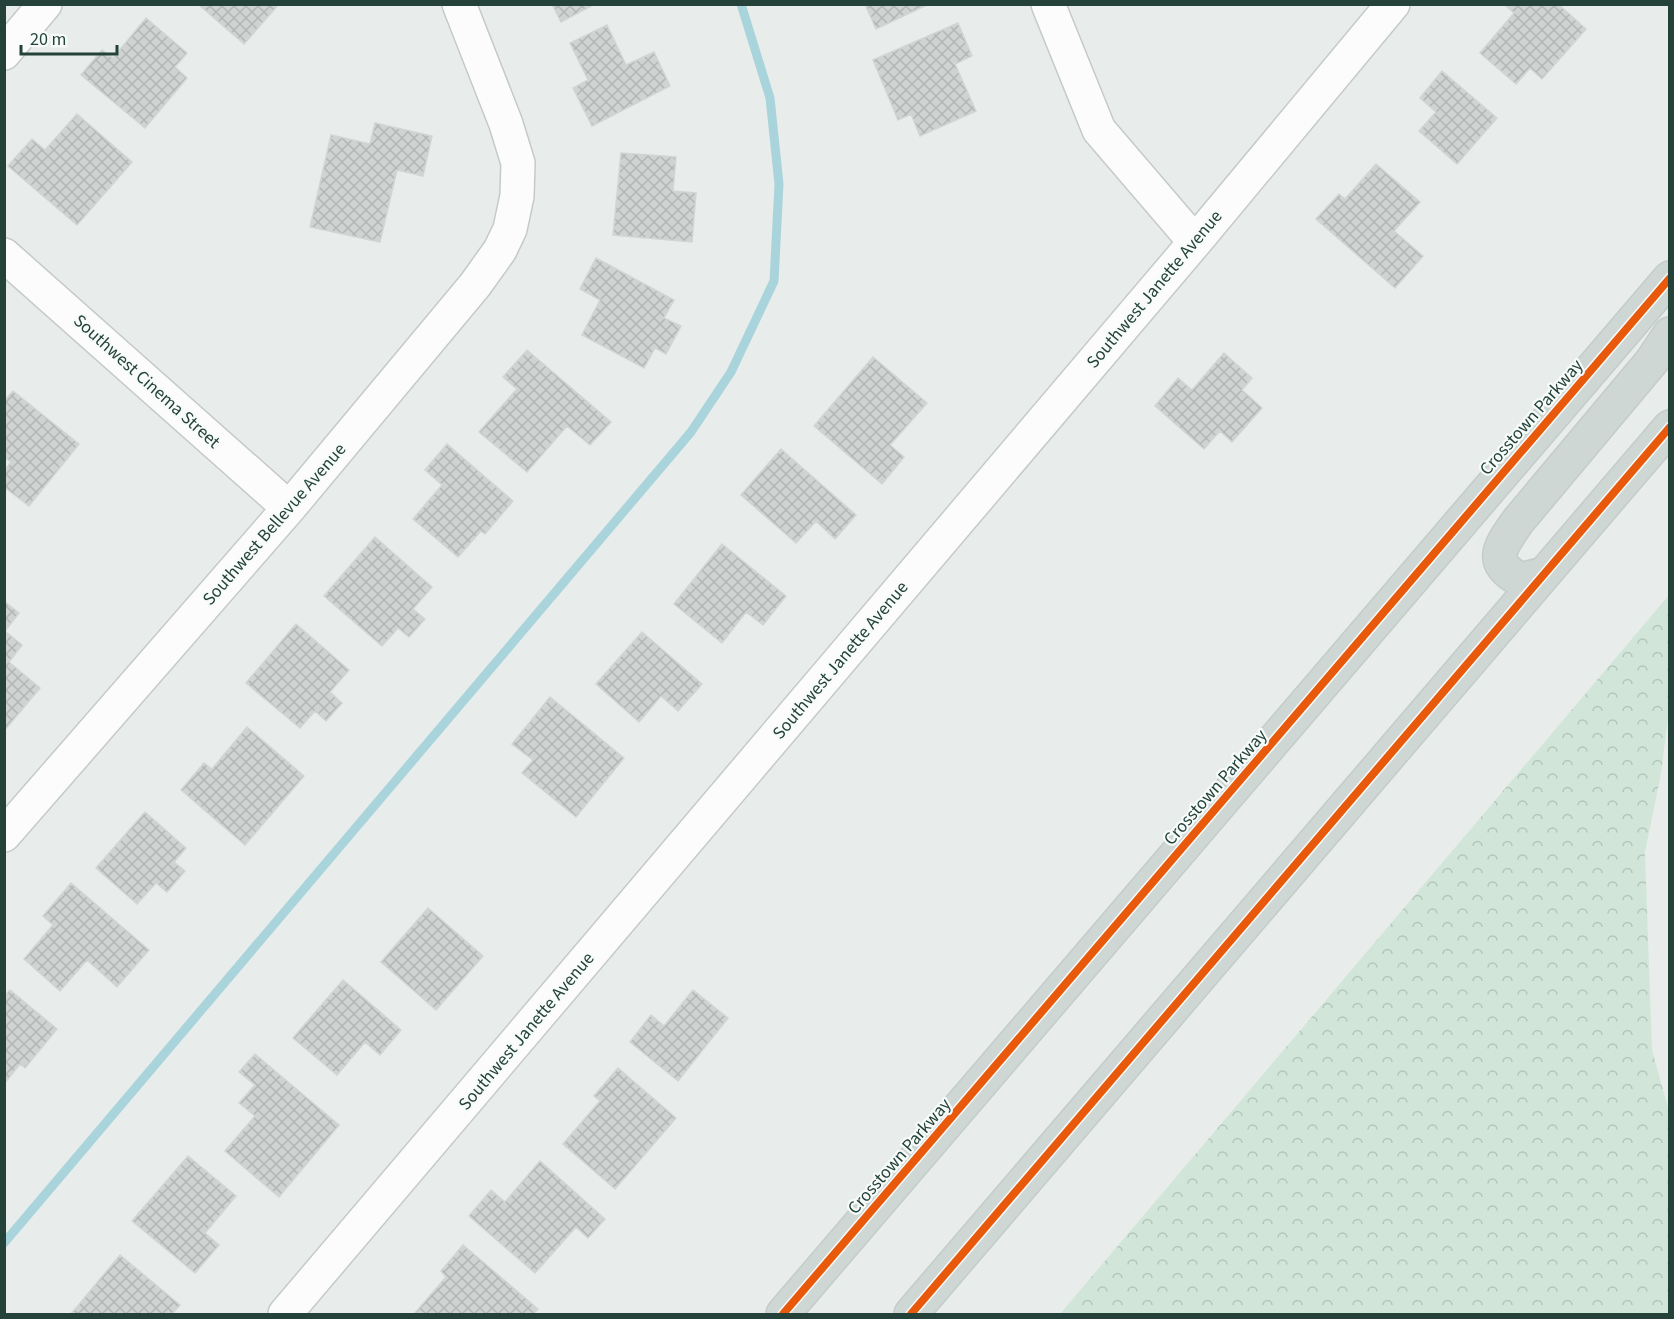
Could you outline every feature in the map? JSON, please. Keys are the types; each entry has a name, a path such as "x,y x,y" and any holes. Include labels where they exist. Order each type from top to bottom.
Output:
{"main road":[{"name":"Crosstown Parkway","path":"783,1314 1670,278"},
{"path":"1544,574 1521,580 1508,573 1501,565 1499,553 1504,541 1518,521 1652,361 1670,334"},
{"path":"911,1314 1670,427"}],"street":[{"path":"4,53 45,4"},
{"name":"Southwest Bellevue Avenue","path":"4,835 289,508 475,285 500,250 510,229 517,196 518,163 506,124 459,4"},
{"path":"1048,4 1099,130 1195,242"},
{"name":"Southwest Janette Avenue","path":"285,1314 1195,242 1393,4"},
{"name":"Southwest Cinema Street","path":"4,255 289,508"}],"green space":[{"path":"1669,595 1669,710 1661,774 1645,852 1652,1050 1669,1111 1669,1314 1060,1314"}],"building":[{"path":"198,4 279,4 244,44"},
{"path":"552,4 595,4 561,22"},
{"path":"865,4 929,4 876,29"},
{"path":"1504,4 1558,4 1586,29 1542,79 1530,68 1516,84 1480,53 1514,13"},
{"path":"146,18 187,53 175,67 187,78 145,128 81,75 102,50 113,58"},
{"path":"958,23 972,56 955,64 976,111 920,136 911,114 898,120 873,60"},
{"path":"607,25 626,65 654,52 670,86 592,126 573,88 588,80 570,43"},
{"path":"1442,71 1497,118 1457,164 1419,131 1436,112 1420,98"},
{"path":"77,114 132,162 77,225 8,166 32,139 45,150"},
{"path":"375,123 432,136 423,176 397,170 380,242 310,227 331,135 370,144"},
{"path":"621,153 676,157 673,191 696,193 692,242 613,235"},
{"path":"1376,164 1420,202 1394,231 1423,256 1395,288 1316,219 1339,194 1345,199"},
{"path":"596,258 674,300 664,318 681,326 666,354 655,348 644,368 582,335 600,300 580,289"},
{"path":"527,350 611,422 590,445 567,426 527,472 479,432 517,389 503,377"},
{"path":"1224,353 1252,378 1242,390 1262,408 1232,442 1220,431 1204,449 1155,406 1178,378 1192,390"},
{"path":"873,357 927,403 890,445 904,457 882,484 814,426"},
{"path":"13,391 79,444 29,506 4,487 4,471 11,462 4,457 4,401"},
{"path":"447,444 513,501 485,534 481,531 458,557 413,519 442,485 425,470"},
{"path":"781,449 856,515 835,539 816,521 796,543 741,495"},
{"path":"375,537 432,587 413,609 425,619 409,637 398,628 382,646 324,596"},
{"path":"722,544 786,596 763,625 746,612 722,643 674,604"},
{"path":"4,601 19,613 5,631 22,645 9,662 40,688 4,731"},
{"path":"296,624 349,670 330,692 342,703 326,721 315,711 300,728 246,683"},
{"path":"642,632 702,684 678,711 661,696 639,722 596,684"},
{"path":"550,697 624,758 576,817 522,773 533,760 512,744"},
{"path":"247,727 304,776 245,845 181,790 204,763 212,769"},
{"path":"145,812 186,848 174,862 185,871 167,892 156,883 137,904 96,868"},
{"path":"71,883 149,950 117,987 87,960 60,991 24,959 53,925 43,916"},
{"path":"428,908 483,956 436,1010 381,962"},
{"path":"343,980 401,1030 380,1055 365,1042 337,1075 293,1038"},
{"path":"10,990 57,1029 25,1068 20,1064 4,1084 4,996"},
{"path":"693,990 728,1018 678,1081 630,1042 651,1015 664,1026"},
{"path":"255,1054 339,1125 279,1197 225,1151 255,1116 239,1103 255,1085 239,1072"},
{"path":"618,1068 676,1118 615,1189 563,1144 600,1101 594,1096"},
{"path":"188,1156 236,1196 205,1233 219,1245 195,1273 132,1221"},
{"path":"540,1161 605,1219 588,1238 576,1227 535,1273 469,1216 491,1190 505,1202"},
{"path":"463,1245 538,1309 533,1314 414,1314 446,1277 441,1271"},
{"path":"120,1255 180,1305 172,1314 71,1314"}],"waterway":[{"path":"4,1243 691,432 731,372 774,281 779,184 770,98 741,4"}],"cycle path":[{"path":"783,1314 1670,278"},
{"path":"911,1314 1670,427"}]}
